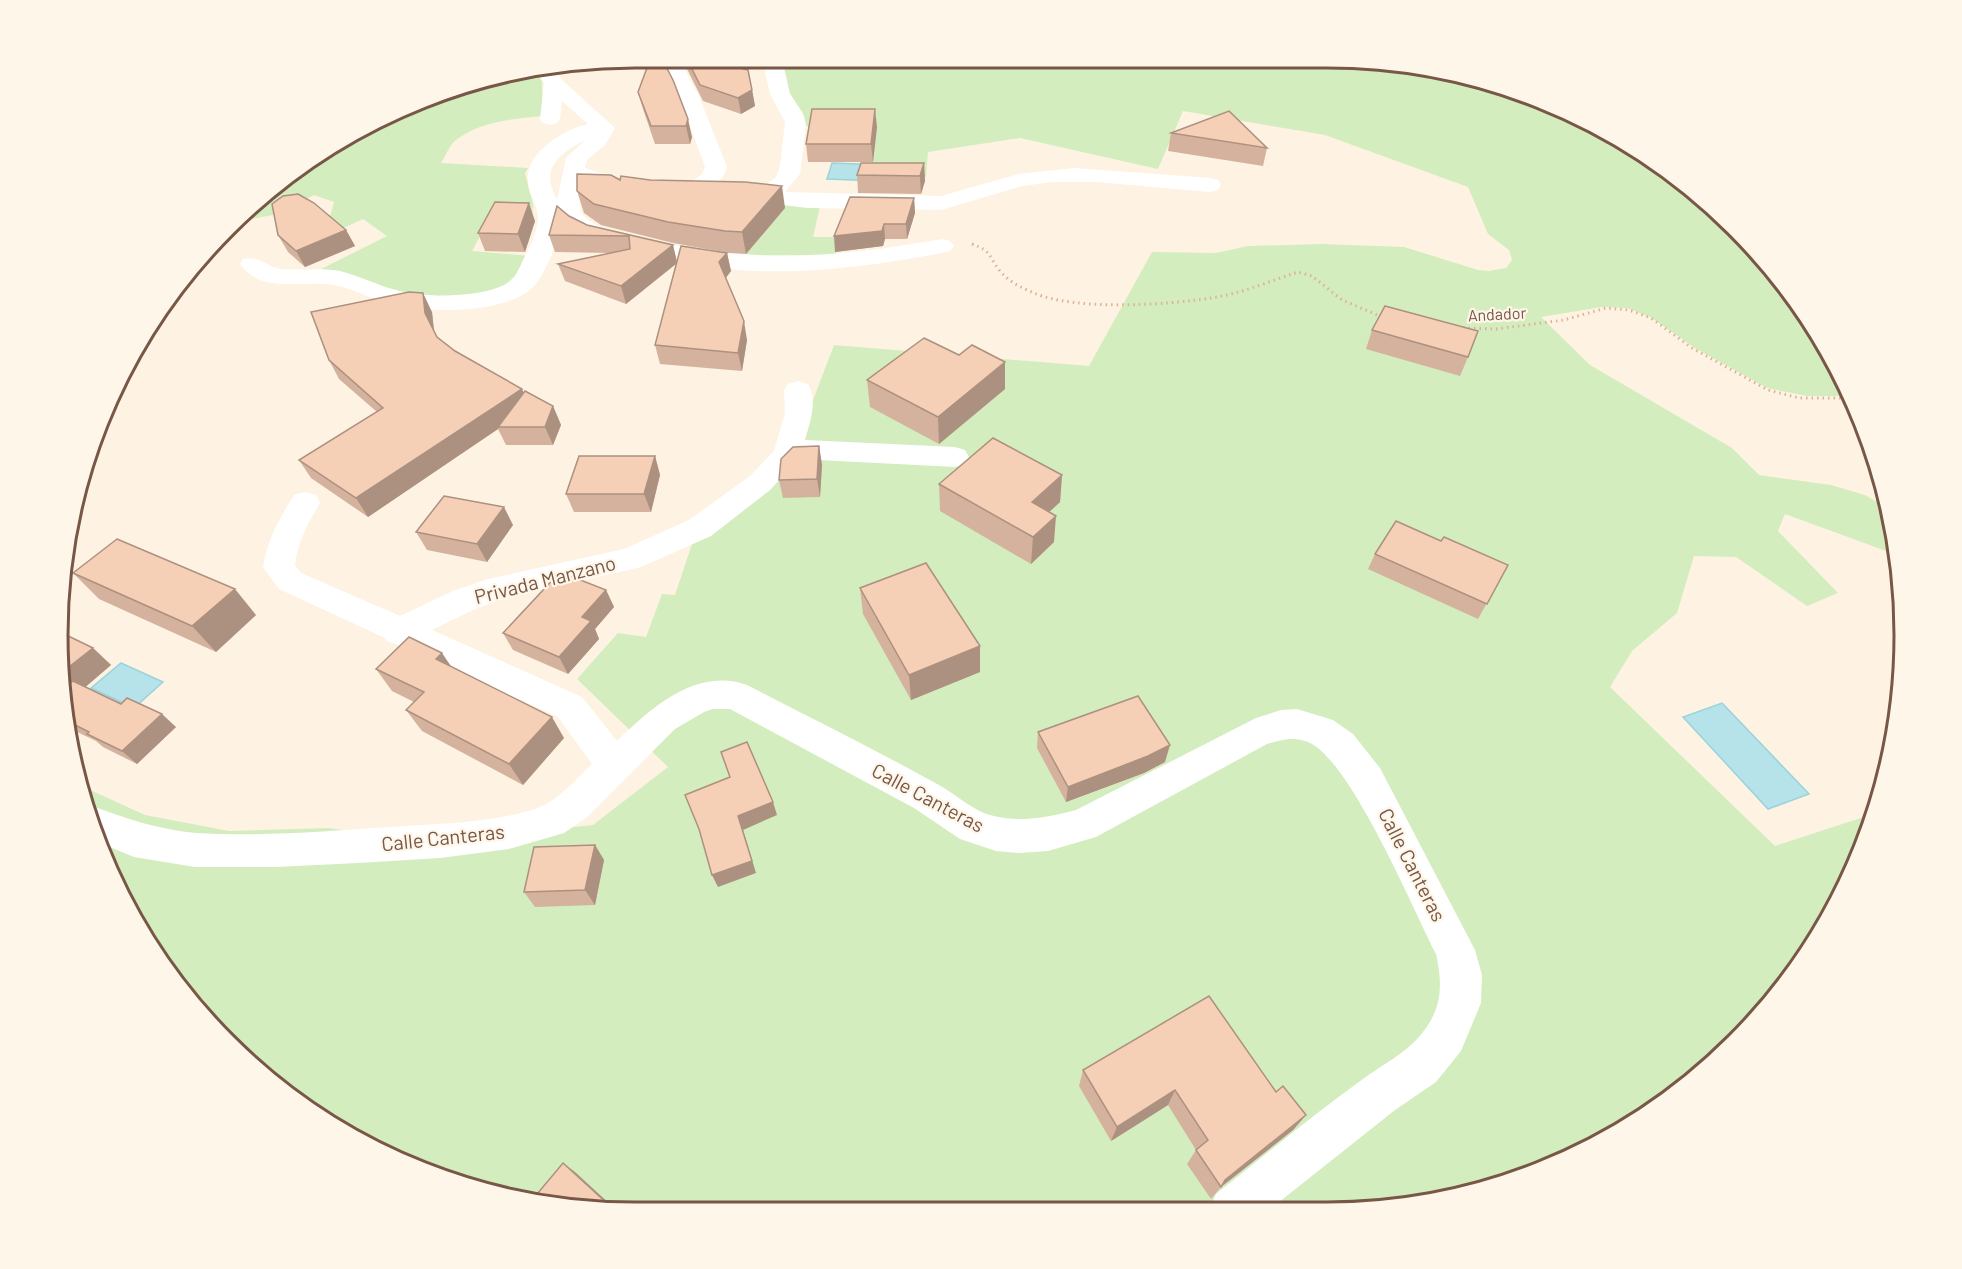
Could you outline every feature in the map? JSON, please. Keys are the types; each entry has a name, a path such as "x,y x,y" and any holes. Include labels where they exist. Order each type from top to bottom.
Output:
{"street":[{"path":"674,68 689,96 716,167 716,173 704,183 672,192 749,194 790,197 808,201 941,203 960,200 1030,178 1074,175 1210,185"},
{"path":"749,194 768,191 783,183 789,178 793,166 795,120 789,108 783,103 774,68"},
{"path":"550,119 551,77"},
{"path":"551,77 605,129 602,137 576,156 573,161 574,171 568,208 577,222 586,229 619,240 691,256 741,263 771,264 897,254 942,246"},
{"path":"252,264 259,271 273,275 332,277 399,299 436,302 488,298 509,292 527,278 546,240 549,211 538,186 539,171 543,163 571,139 602,124"},
{"path":"574,171 600,182 639,190"},
{"name":"Privada Manzano","path":"399,632 464,600 500,588 630,559 700,528 760,483 787,456 799,413 798,390"},
{"path":"790,449 956,457"},
{"path":"305,503 286,534 280,550 279,567 290,581 570,707 615,766"},
{"name":"Calle Canteras","path":"102,827 135,840 195,850 276,850 440,841 509,832 551,821 574,805 663,719 693,701 713,695 735,695 927,797 973,827 996,834 1019,836 1048,834 1083,825 1256,733 1281,725 1297,724 1321,731 1340,745 1368,779 1423,886 1455,950 1461,975 1460,1003 1446,1036 1421,1066 1379,1094 1242,1202"}],"path":[{"path":"942,246 961,242 979,246 990,254 1006,278 1016,285 1041,296 1075,303 1121,305 1212,298 1298,272 1312,276 1342,300 1389,319"},
{"name":"Andador","path":"1457,328 1496,329 1564,320 1606,308 1629,310 1651,318 1692,348 1768,390 1799,398 1842,398"}],"green space":[{"path":"784,68 1328,68 1402,72 1438,78 1510,98 1578,126 1643,163 1701,208 1728,234 1754,261 1799,319 1819,351 1841,396 1807,396 1767,388 1695,348 1650,317 1627,308 1602,307 1541,317 1590,365 1732,448 1759,475 1831,485 1865,495 1879,503 1889,552 1785,514 1778,531 1838,593 1807,606 1736,557 1694,556 1677,613 1632,651 1610,687 1775,846 1864,817 1836,885 1819,918 1777,980 1728,1035 1701,1061 1643,1106 1578,1143 1510,1171 1438,1191 1402,1197 1328,1202 634,1202 560,1197 524,1191 452,1171 418,1158 351,1126 319,1106 261,1061 234,1035 185,980 143,918 111,851 90,790 145,815 229,831 329,828 427,842 593,825 668,767 577,679 618,633 646,637 662,594 675,595 692,544 791,458 834,345 1089,366 1152,252 1216,253 1248,246 1321,244 1404,247 1478,270 1489,271 1506,268 1512,260 1509,250 1488,234 1468,187 1325,135 1183,111 1158,169 1020,138 928,152 926,177 881,176 872,165 877,127 805,126 803,113 787,89"},
{"path":"538,76 542,81 543,116 498,122 476,129 454,142 441,163 528,168 525,173 533,204 532,220 490,218 472,251 530,256 506,290 438,299 380,288 321,269 387,236 363,219 337,231 328,224 334,202 314,195 278,214 251,219 245,223 289,185 319,163 384,126 452,98 488,87"},
{"path":"782,201 820,207 813,237 836,237 836,255 744,256 753,246 707,248 686,246 703,235"}],"water":[{"path":"832,163 885,165 881,181 827,179"},
{"path":"121,663 163,682 134,708 91,688"},
{"path":"1722,703 1809,794 1768,809 1683,717"}],"building":[{"path":"647,68 667,68 688,119 686,126 651,126 638,92"},
{"path":"692,68 746,68 744,69 748,70 752,90 738,98 700,85"},
{"path":"812,109 875,109 871,144 806,144"},
{"path":"1229,111 1267,148 1171,133"},
{"path":"861,163 924,163 920,176 857,175"},
{"path":"577,174 611,175 620,180 621,176 650,180 745,182 782,186 742,232 668,222 594,204 577,191"},
{"path":"298,194 314,203 346,230 296,251 278,235 272,204 283,196"},
{"path":"850,197 914,198 906,224 884,224 882,231 834,236"},
{"path":"495,202 529,203 518,234 478,233"},
{"path":"557,206 569,216 587,225 673,245 621,286 558,264 630,249 629,236 549,235"},
{"path":"681,246 727,253 719,262 744,321 738,353 655,345"},
{"path":"409,292 423,293 425,313 437,337 455,351 522,389 356,498 299,460 383,408 329,360 311,312"},
{"path":"1385,306 1478,331 1468,357 1372,330"},
{"path":"924,338 959,355 972,345 1005,362 938,417 867,380"},
{"path":"525,391 553,406 545,427 498,427"},
{"path":"993,438 1062,475 1032,502 1056,516 1033,537 939,484"},
{"path":"819,446 817,479 779,480 781,459 793,447"},
{"path":"579,456 655,456 644,494 566,494"},
{"path":"444,496 504,507 477,544 416,532"},
{"path":"1396,521 1441,541 1444,537 1508,565 1487,604 1375,554"},
{"path":"117,539 235,589 192,626 73,573"},
{"path":"926,563 980,646 909,675 860,588"},
{"path":"560,572 606,590 582,617 591,621 559,657 503,633"},
{"path":"68,636 93,648 69,667"},
{"path":"409,637 442,653 436,659 552,717 509,764 406,710 424,692 376,669"},
{"path":"73,681 121,704 127,698 162,714 122,751 87,734 89,732 75,725 70,684"},
{"path":"1138,696 1170,745 1068,787 1038,732"},
{"path":"747,742 773,802 738,816 752,861 712,875 699,829 685,795 730,777 721,752"},
{"path":"595,845 585,890 524,892 534,847"},
{"path":"1209,996 1276,1092 1283,1086 1306,1115 1225,1180 1221,1187 1196,1150 1208,1140 1175,1090 1117,1127 1083,1070"},
{"path":"563,1163 604,1200 560,1197 538,1193"}]}
